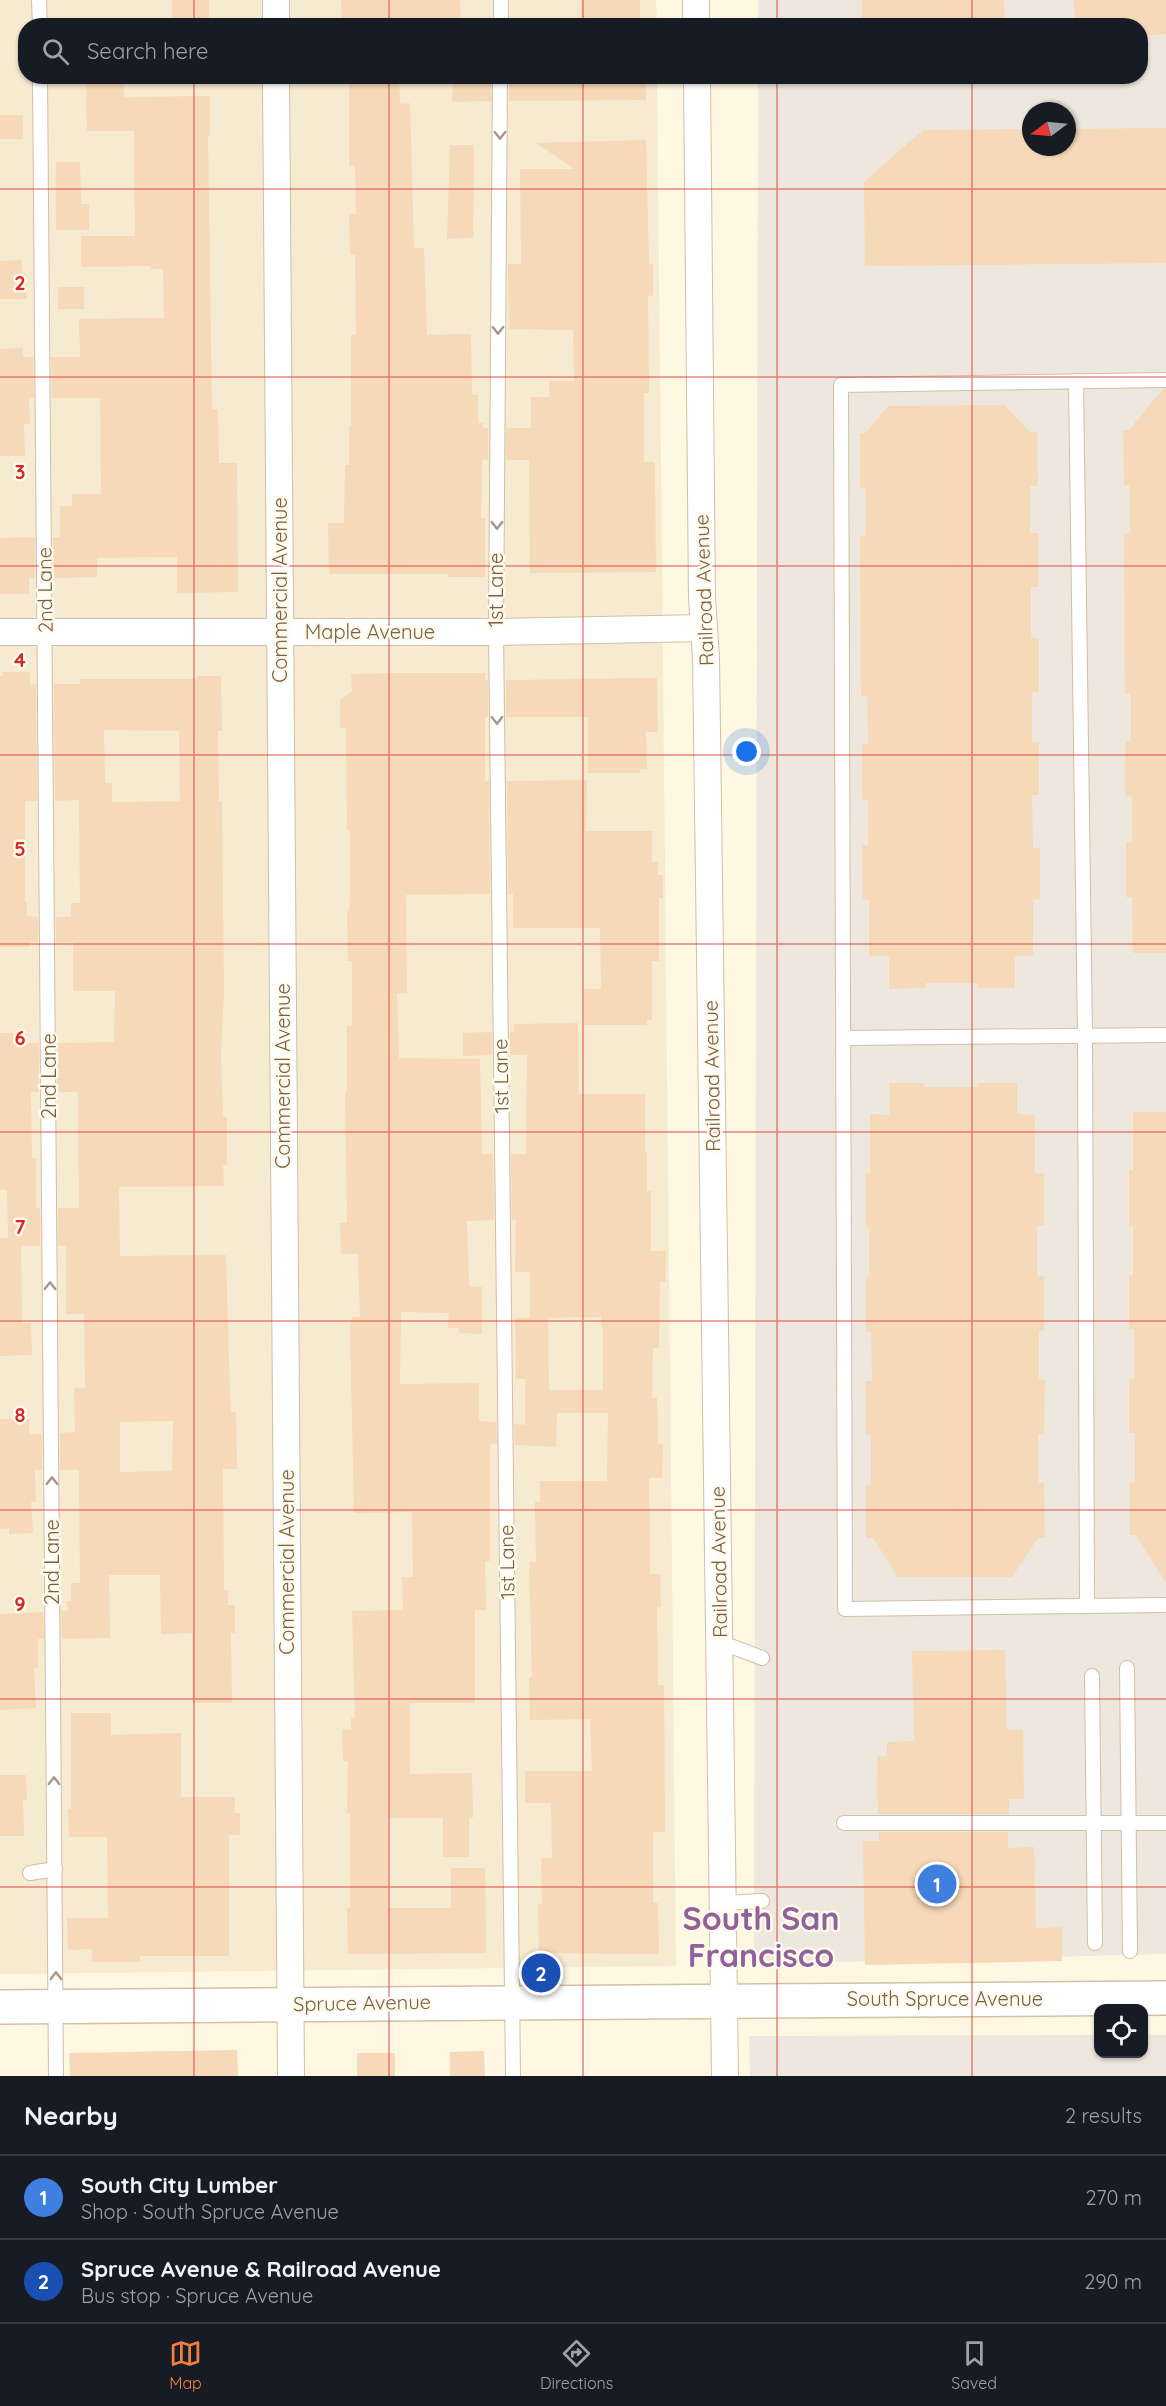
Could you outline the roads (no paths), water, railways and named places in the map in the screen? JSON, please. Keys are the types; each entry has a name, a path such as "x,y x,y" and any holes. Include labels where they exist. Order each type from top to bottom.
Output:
{"main road":[{"name":"South Spruce Avenue","path":"724,2001 1166,1998"},
{"name":"Spruce Avenue","path":"0,2007 724,2001"}],"street":[{"path":"276,0 276,18"},
{"path":"696,0 696,18"},
{"name":"Commercial Avenue","path":"276,84 291,2076"},
{"name":"Railroad Avenue","path":"697,84 702,598 706,657 725,2076"},
{"name":"Maple Avenue","path":"0,632 496,632 704,628"}],"lane":[{"path":"39,0 39,18"},
{"path":"501,0 501,18"},
{"name":"2nd Lane","path":"40,84 56,2076"},
{"name":"1st Lane","path":"500,84 496,632 513,2076"},
{"path":"1166,380 841,385 845,1609 1166,1605"},
{"path":"1076,381 1085,1035 1087,1605"},
{"path":"843,1038 1166,1035"},
{"path":"720,1642 762,1658"},
{"path":"1127,1668 1130,1951"},
{"path":"1092,1676 1095,1943"},
{"path":"844,1823 1166,1823"},
{"path":"30,1872 55,1869"},
{"path":"724,1903 762,1901"}],"place":[{"name":"South City Lumber","path":"937,1884"},
{"name":"Spruce Avenue & Railroad Avenue","path":"541,1973"}],"district":[{"name":"South San Francisco","path":"761,1938"}]}
